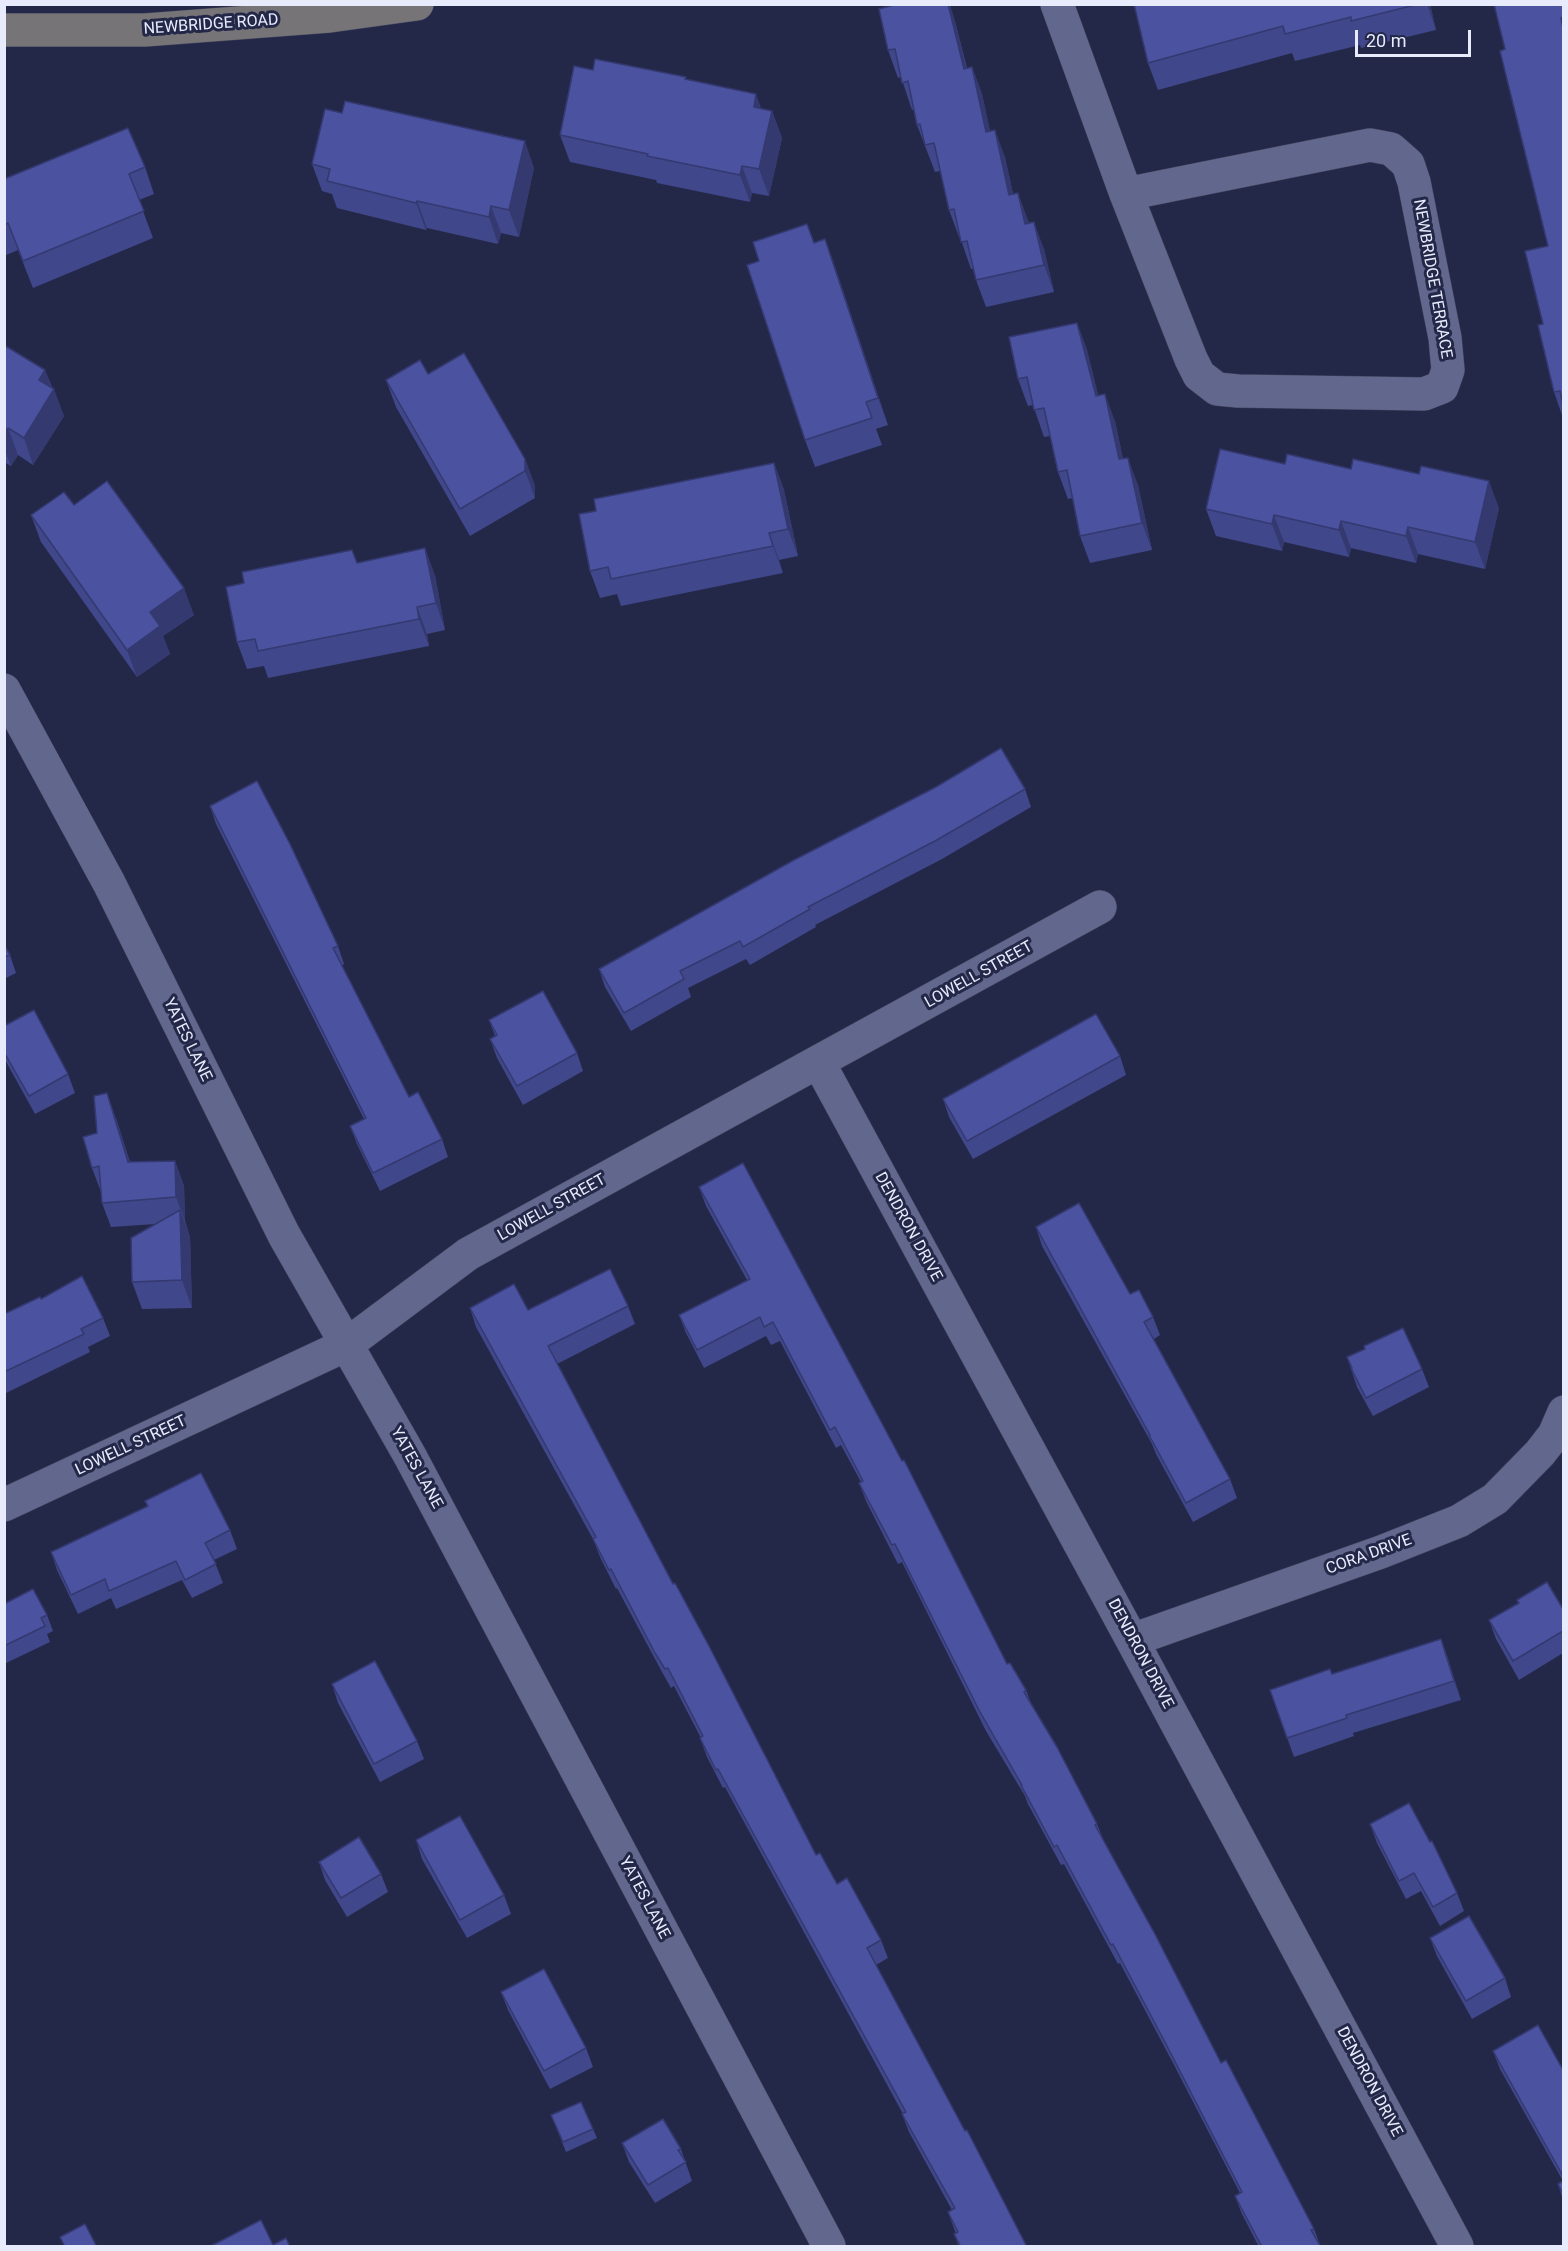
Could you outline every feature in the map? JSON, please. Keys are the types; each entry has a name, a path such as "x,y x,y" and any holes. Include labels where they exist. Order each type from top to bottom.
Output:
{"street":[{"name":"NEWBRIDGE ROAD","path":"4,30 145,30 330,16 417,4"},
{"name":"NEWBRIDGE TERRACE","path":"1058,4 1126,194 1199,375 1217,389 1424,394 1442,387 1448,370 1445,338 1414,182 1408,164 1391,149 1370,145 1126,194"},
{"name":"YATES LANE","path":"4,690 109,883 284,1235 421,1477 829,2247"},
{"name":"LOWELL STREET","path":"4,1505 346,1345 468,1254 1100,907"},
{"name":"DENDRON DRIVE","path":"819,1063 1132,1640 1457,2247"},
{"name":"CORA DRIVE","path":"1132,1640 1381,1552 1459,1521 1495,1499 1532,1461 1554,1435 1563,1412"}],"building":[{"path":"898,4 948,4 964,69 972,67 986,132 995,130 1009,195 1018,193 1025,224 1034,222 1044,265 976,280 967,241 961,242 954,209 949,210 934,143 925,145 920,124 917,125 908,81 902,83 895,49 888,50 879,9"},
{"path":"1134,4 1419,4 1351,21 1351,17 1285,34 1283,26 1148,63"},
{"path":"1494,4 1563,4 1563,17 1561,18 1563,28 1563,405 1560,391 1554,392 1538,325 1543,324 1525,251 1548,246 1500,51 1505,49"},
{"path":"595,59 756,94 754,107 772,111 759,169 742,166 740,175 560,135 574,66 593,70"},
{"path":"345,101 525,141 509,210 491,206 489,217 417,201 416,203 327,181 330,169 312,164 325,109 342,113"},
{"path":"128,128 145,167 129,174 144,211 23,261 8,223 4,225 4,179"},
{"path":"807,224 814,243 825,239 878,398 866,402 872,418 805,440 747,265 759,261 753,242"},
{"path":"1077,323 1096,396 1105,394 1119,459 1128,458 1142,523 1080,536 1067,470 1058,472 1044,408 1034,410 1027,377 1018,379 1009,337"},
{"path":"4,345 45,370 39,380 54,389 24,438 8,428 4,434"},
{"path":"464,353 525,459 525,471 460,509 386,380 420,360 428,374"},
{"path":"1220,449 1285,464 1287,454 1351,469 1353,459 1419,474 1421,466 1489,481 1475,542 1408,527 1406,536 1341,521 1339,530 1274,515 1272,524 1206,509"},
{"path":"774,463 788,529 769,533 773,546 611,579 608,567 590,571 579,514 596,511 594,499"},
{"path":"107,481 184,588 150,612 160,626 127,650 31,515 64,492 74,505"},
{"path":"425,548 436,603 417,607 419,619 258,651 255,639 237,642 226,587 244,583 242,572 352,550 357,563"},
{"path":"1001,748 1025,789 935,841 808,907 810,909 743,947 740,941 680,971 684,979 624,1013 599,969 794,860 936,787"},
{"path":"257,781 290,844 338,946 333,948 409,1097 418,1092 442,1139 373,1173 350,1126 366,1118 210,806"},
{"path":"4,945 10,955 4,957"},
{"path":"543,991 577,1053 517,1086 490,1039 497,1035 489,1020"},
{"path":"34,1010 68,1074 29,1096 4,1052 4,1026"},
{"path":"1096,1014 1120,1056 967,1141 943,1099"},
{"path":"107,1093 128,1162 175,1161 176,1197 102,1203 99,1166 92,1168 83,1137 97,1133 94,1096"},
{"path":"743,1163 902,1461 904,1460 1007,1664 1010,1663 1026,1690 1024,1692 1057,1747 1097,1824 1095,1825 1156,1936 1221,2063 1226,2060 1314,2229 1311,2230 1321,2247 1262,2247 1235,2196 1242,2192 1166,2044 1113,1944 1111,1945 1057,1845 1054,1847 980,1712 895,1544 892,1545 859,1483 863,1481 835,1427 830,1430 773,1322 764,1327 760,1317 697,1350 679,1315 750,1279 699,1187"},
{"path":"1079,1203 1130,1294 1139,1290 1153,1317 1144,1322 1230,1479 1186,1503 1036,1227"},
{"path":"180,1210 182,1280 132,1282 131,1238"},
{"path":"610,1269 628,1306 548,1346 673,1584 675,1583 709,1646 816,1855 820,1853 837,1884 847,1878 881,1940 867,1948 965,2131 967,2130 1027,2247 961,2247 954,2234 958,2232 948,2212 955,2208 902,2114 906,2112 718,1769 716,1770 700,1738 703,1736 668,1668 665,1669 655,1653 611,1569 609,1570 593,1539 596,1537 470,1308 514,1284 528,1310"},
{"path":"82,1276 103,1318 81,1329 84,1334 4,1372 4,1314 40,1297 41,1299"},
{"path":"1403,1328 1422,1369 1366,1398 1347,1357 1365,1349 1364,1346"},
{"path":"201,1473 230,1530 205,1543 216,1564 185,1580 176,1561 109,1591 105,1579 71,1595 51,1552 148,1506 145,1501"},
{"path":"1547,1582 1563,1609 1563,1631 1513,1661 1489,1620 1519,1603 1517,1600"},
{"path":"33,1589 47,1615 41,1618 45,1626 4,1646 4,1604"},
{"path":"1441,1639 1454,1681 1346,1715 1347,1718 1287,1738 1270,1690 1330,1669 1332,1674"},
{"path":"375,1661 417,1741 374,1764 332,1684"},
{"path":"1409,1803 1430,1842 1432,1841 1457,1893 1433,1907 1414,1873 1399,1881 1370,1824"},
{"path":"460,1816 504,1895 460,1920 416,1840"},
{"path":"359,1837 381,1874 341,1898 319,1862"},
{"path":"1469,1916 1505,1978 1466,2001 1430,1938"},
{"path":"544,1969 586,2048 544,2071 501,1992"},
{"path":"1538,2025 1563,2070 1563,2176 1493,2051"},
{"path":"581,2102 593,2129 563,2142 551,2115"},
{"path":"663,2119 686,2162 648,2185 622,2143"},
{"path":"1563,2181 1563,2194 1558,2184"},
{"path":"261,2220 273,2245 286,2238 290,2247 209,2247"},
{"path":"85,2224 97,2247 65,2247 60,2237"}]}
